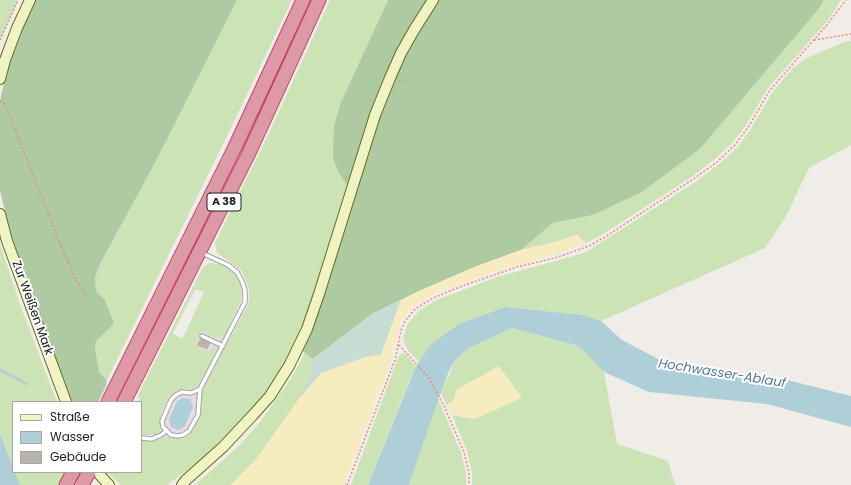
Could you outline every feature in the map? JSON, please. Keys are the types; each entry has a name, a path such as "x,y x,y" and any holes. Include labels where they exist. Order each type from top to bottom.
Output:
{"highway":[{"name":"A 38","path":"108,401 235,147 303,0"},
{"name":"A 38","path":"124,401 249,154 319,0"},
{"path":"66,485 72,473"},
{"path":"82,485 94,473"}],"main road":[{"path":"0,78 17,28 30,0"},
{"path":"175,485 184,482 223,447 254,415 270,396 289,366 307,329 319,294 375,114 401,53 433,0"},
{"name":"Zur Weißen Mark","path":"0,214 8,241 66,401"},
{"path":"94,473 109,484"}],"lane":[{"path":"199,252 228,265 237,272 245,290 245,302 200,389 198,415 189,432 178,436 171,435 163,427 162,420 171,400 182,392 191,393 200,389"},
{"path":"202,336 223,346"},
{"path":"142,438 152,439 161,436 166,431"}],"path":[{"path":"0,40 18,0"},
{"path":"348,485 395,360 401,330 405,321 415,309 433,298 492,275 555,258 589,246 605,238 695,178 717,162 735,146 770,90 814,40 846,0"},
{"path":"814,40 851,34"},
{"path":"0,100 5,104 60,243 75,278 86,296"},
{"path":"399,345 423,370 434,386 464,452 469,473 469,485"}],"shaded area":[{"path":"202,331 215,338 224,337 237,344 187,445 166,438 157,440 152,428"}],"green space":[{"path":"0,0 18,0 0,40"},
{"path":"35,0 237,0 156,161 101,262 95,277 96,291 104,299 114,323 96,341 95,347 99,372 107,380 106,386 98,401 72,401 37,310 13,241 0,191 0,102 9,64 18,36"},
{"path":"237,0 292,0 107,380 99,372 95,347 96,341 99,337 109,329 104,299 96,291 95,277 101,262 156,161"},
{"path":"330,0 388,0 341,102 339,174 347,185 315,293 303,327 285,363 266,393 251,412 204,458 167,485 121,485 108,473 142,473 142,441 152,441 169,437 182,439 193,431 202,409 201,397 203,390 248,304 249,289 245,278 240,269 217,253 215,243 270,131"},
{"path":"388,0 427,0 409,29 379,90 347,185 339,174 333,157 334,126 341,102"},
{"path":"438,0 824,0 817,11 699,150 642,192 593,215 553,223 521,250 477,266 419,291 372,314 313,359 302,351 372,137 406,54"},
{"path":"824,0 841,0 828,20 768,88 744,128 732,143 715,159 693,176 603,234 586,243 577,235 521,250 553,223 593,215 642,192 699,150 817,11"},
{"path":"847,41 851,41 851,145 809,168 785,218 765,248 601,321 583,315 506,307 429,346 419,362 407,349 403,338 407,325 419,311 437,300 494,278 581,254 697,181 738,147 772,93 793,68 807,58"},
{"path":"0,244 22,310 57,401 12,401 12,464 0,432"},
{"path":"209,263 220,264 229,269 235,274 240,282 242,291 241,301 224,337 215,338 202,331 195,345 209,352 213,345 217,351 199,384 191,389 183,389 173,393 168,397 160,415 160,430 156,435 142,435 142,401 138,401 140,398 137,397 203,267","holes":["195,290 204,292 184,336 181,339 173,333"]},
{"path":"401,300 392,322 310,387 299,399 257,458 231,485 195,485 240,445 260,422 290,380 305,353 313,359"},
{"path":"401,300 381,355 310,387 299,399 312,370 313,359 372,314"},
{"path":"512,328 579,346 604,372 617,444 668,461 676,485 472,485 472,473 467,451 452,415 475,419 453,401 447,405 441,393 456,359 469,348"},
{"path":"405,354 416,366 368,485 351,485 397,361 399,356"},
{"path":"438,399 461,453 466,472 466,485 409,485"},
{"path":"15,473 85,473 90,485 20,485"}],"sand":[{"path":"577,235 586,243 554,255 490,273 431,295 415,305 404,316 399,325 392,358 344,485 231,485 257,458 299,399 321,373 368,356 381,355 401,300 477,266 521,250"},
{"path":"499,366 522,398 475,419 452,415 447,405 453,401 457,389"}],"water":[{"name":"Hochwasser-Ablauf","path":"506,307 583,315 601,321 622,340 666,363 783,379 851,396 851,427 767,404 649,392 604,372 579,346 512,328 469,348 456,359 449,371 437,403 409,485 368,485 415,369 429,346 459,324"},
{"path":"183,398 190,399 193,407 185,426 177,430 171,427 169,420 177,401"},
{"path":"0,433 12,464 12,473 15,473 20,485 0,485"}],"building":[{"path":"201,338 210,343 207,349 197,345"}],"waterway":[{"path":"0,370 27,384"}]}
